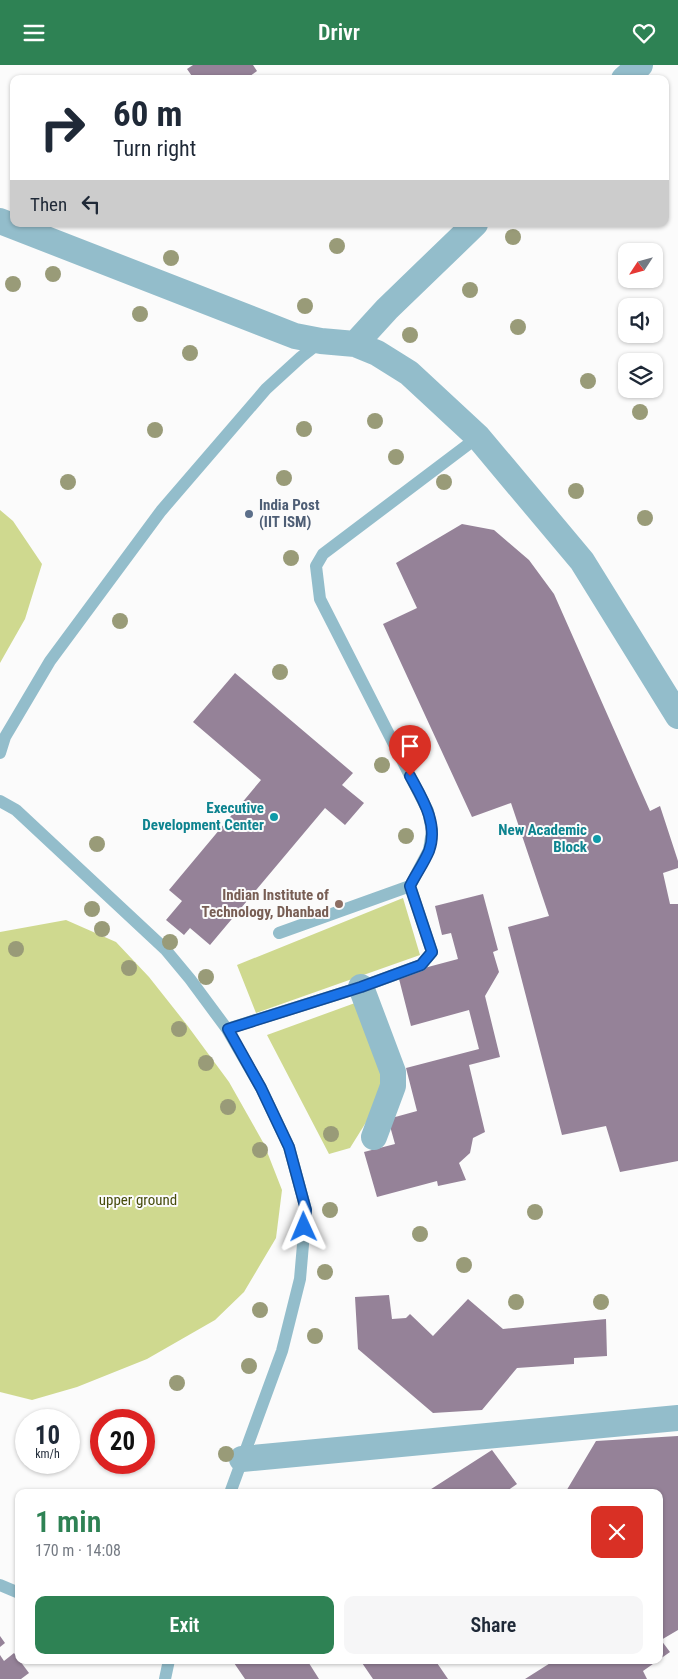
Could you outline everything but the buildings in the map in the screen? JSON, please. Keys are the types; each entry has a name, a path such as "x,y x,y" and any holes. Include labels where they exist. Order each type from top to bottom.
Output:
{"street":[{"path":"629,75 640,65"},
{"path":"16,227 295,335 321,341 355,344 377,353 409,373 478,437 582,561 678,716"},
{"path":"355,344 387,309 472,227"},
{"path":"361,987 393,1072 393,1086 374,1137"},
{"path":"242,1459 678,1418"}],"lane":[{"path":"0,753 5,737 50,661 161,511 266,389 321,341"},
{"path":"279,933 410,886 429,850 432,831 428,811 320,599 316,566 323,554 478,437"},
{"path":"0,801 16,810 165,949 228,1029 261,1088 289,1147 306,1210 300,1279 282,1351 231,1489"},
{"path":"228,1029 361,987 421,965 432,952 410,886"},
{"path":"0,1585 15,1591"},
{"path":"165,1679 168,1664"}],"green space":[{"path":"0,510 13,521 42,564 25,619 0,663"},
{"path":"403,898 420,955 256,1013 237,965"},
{"name":"upper ground","path":"66,920 116,942 149,977 229,1082 264,1144 282,1190 276,1238 244,1292 215,1320 147,1359 77,1387 32,1400 0,1392 0,932"},
{"path":"355,1003 388,1087 350,1148 329,1154 267,1035"}],"place":[{"name":"India Post (IIT ISM)","path":"249,514"},
{"name":"Executive Development Center","path":"274,817"},
{"name":"New Academic Block","path":"597,839"},
{"name":"Indian Institute of Technology, Dhanbad","path":"339,904"}],"route":[{"path":"304,1227 306,1210 289,1147 261,1088 228,1029 361,987 421,965 432,952 410,886 429,850 432,831 428,811 410,776"}]}
